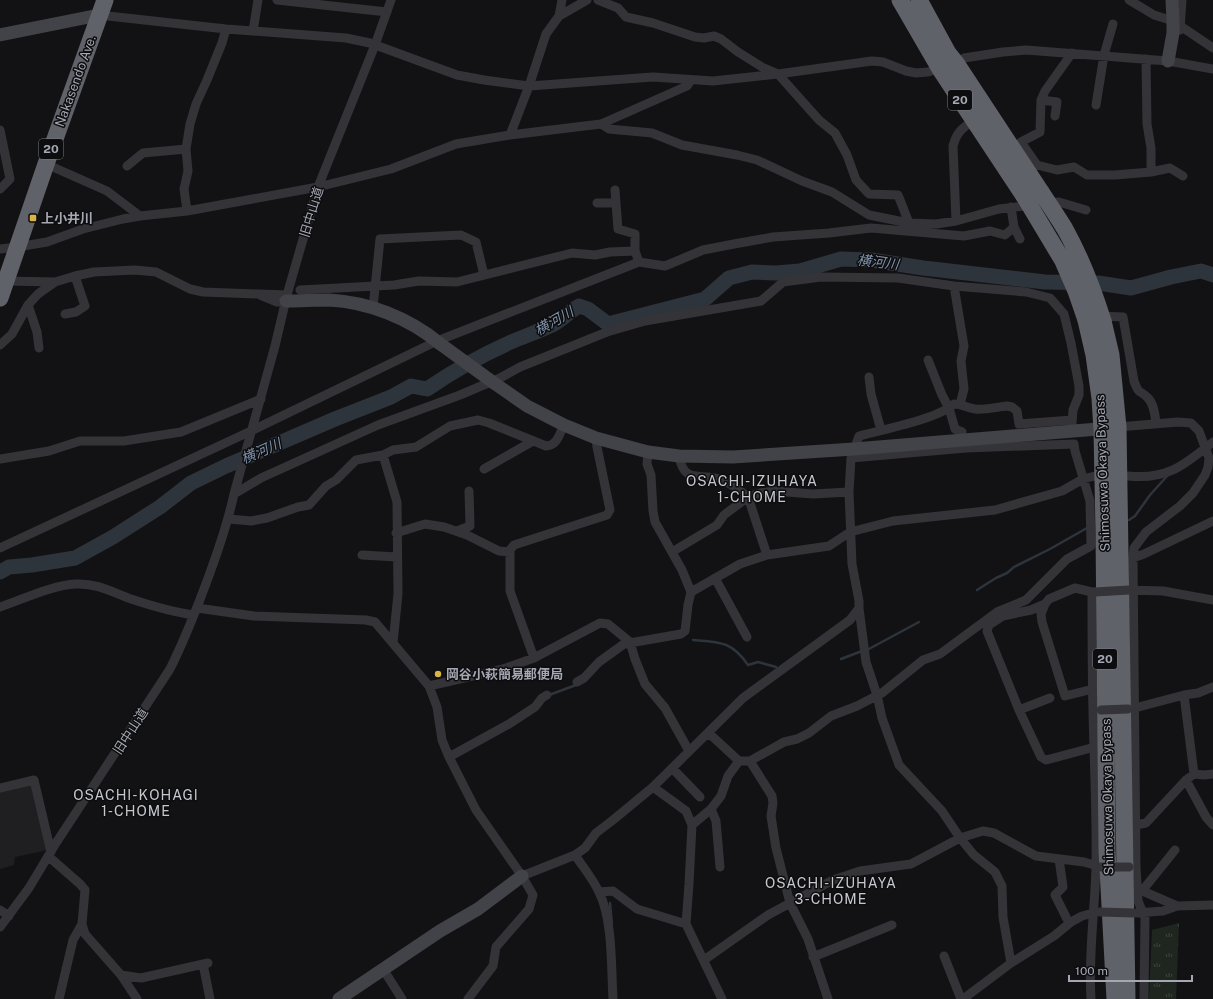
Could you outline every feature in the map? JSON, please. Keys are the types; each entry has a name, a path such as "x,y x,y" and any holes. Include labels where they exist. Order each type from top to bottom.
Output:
{"highway":[{"name":"Shimosuwa Okaya Bypass","path":"900,0 940,69 1024,196 1063,261 1076,290 1086,320 1094,355 1100,398 1110,428 1104,532 1107,850 1115,999"},
{"name":"Shimosuwa Okaya Bypass","path":"919,0 948,53 1032,167 1041,192 1065,229 1093,290 1103,321 1111,355 1110,428 1127,999"},
{"name":"Nakasendo Ave.","path":"0,298 3,280 17,247 102,8"},
{"path":"1106,999 1108,968 1112,961"}],"street":[{"path":"252,31 258,0"},
{"path":"277,0 387,12"},
{"name":"旧中山道","path":"0,928 29,888 170,669 179,651 212,570 229,519 234,492 275,346 286,298 318,187 375,45 391,0"},
{"path":"560,16 562,0"},
{"path":"510,135 529,86 546,34 560,16 587,0"},
{"path":"598,0 618,8 626,17 653,23 695,37 704,38 714,36 721,39 762,67 778,74 819,120 834,133 847,155 856,180 869,194 898,195 908,223"},
{"path":"1128,0 1154,15 1177,24 1213,48"},
{"path":"1172,0 1177,24"},
{"path":"1169,61 1173,33 1177,24 1182,0"},
{"path":"0,35 102,8 226,29 346,38 375,45 457,75 529,86 653,77 713,81 872,61 883,62 906,71 916,73 940,69 956,63 964,58 1026,50 1169,61 1213,69"},
{"path":"1096,105 1104,55 1113,24"},
{"path":"187,211 184,189 188,171 186,150 190,124 196,104 222,43 226,29"},
{"path":"1072,53 1045,91 1041,100 1040,132 1021,142 1032,167 1057,170 1074,168 1087,175 1115,175 1151,172 1170,168 1183,176"},
{"path":"1146,59 1147,124 1151,148 1151,172"},
{"path":"0,249 47,242 83,229 140,216 187,211 318,187 391,169 456,144 510,135 600,124 687,86 691,80"},
{"path":"1041,100 1057,102 1055,116"},
{"path":"956,221 953,146 959,131 974,120"},
{"path":"600,124 609,128 652,133 682,145 757,160 802,181 832,192 869,215 908,223 936,224 956,221 999,208 1059,202 1086,210"},
{"path":"0,130 10,179 0,189"},
{"path":"127,166 143,153 186,150"},
{"path":"46,164 107,191 140,216"},
{"path":"615,190 618,229 635,234 634,251 638,262"},
{"path":"597,203 616,203"},
{"path":"1011,207 1014,227 1020,239"},
{"path":"0,548 250,433 438,342 638,262 665,266 703,250 773,237 871,228 964,236 990,231 1005,235 1014,227"},
{"path":"373,308 380,239 461,235 476,242 484,275"},
{"path":"300,290 394,285 419,281 457,282 572,253 595,255 610,252 634,251"},
{"path":"0,345 12,334 28,305 38,294 55,282 94,272 135,270 156,272 190,289 203,292 257,294 271,301 277,302 286,298 329,300 373,308 411,324 527,406 564,425 596,438 648,452 679,456 732,457 852,453 1074,442 1083,479 1088,489 1090,501 1091,546 1067,559 1026,600 1000,614 940,654 923,660 882,693 857,706 831,716 809,733 797,739 784,742 750,761 739,761 713,737 706,734"},
{"path":"65,314 76,312 85,306 75,276"},
{"path":"234,492 378,425 460,395 500,378 520,367 607,332 645,321 761,301 783,282 821,277 898,278 954,286 1026,292 1040,294 1050,298 1064,314 1079,386 1079,395 1073,410 1072,421 1019,424 1017,411 1012,407 1007,406 974,409 967,408 960,404 954,404 949,408 929,417 858,436 852,453 849,492 852,564 859,601 858,608 866,662 877,695 882,718 899,765 942,811 960,838 974,855 995,872 1002,886 1003,917 1011,963"},
{"path":"3,280 55,282"},
{"path":"954,286 964,346 961,361 964,388 960,404"},
{"path":"28,305 40,348"},
{"path":"1064,314 1123,317 1134,382 1138,391 1149,399 1155,411 1156,423"},
{"path":"928,360 942,395 949,408 955,429 962,432"},
{"path":"870,377 871,394 881,430"},
{"path":"0,459 49,452 80,441 124,441 181,432 260,399"},
{"path":"229,519 251,521 267,518 298,507 310,505 326,486 336,480 356,460 383,455 393,450 416,447 450,426 478,420 546,446 551,446 556,443 564,425"},
{"path":"852,453 1178,422 1191,423 1210,445 1208,467 1205,476 1193,493 1180,506 1146,532 1134,548 1131,590 1132,709 1136,824 1132,867 1140,890 1138,913"},
{"path":"534,658 510,591 510,552 514,546 607,514 610,510 596,438"},
{"path":"484,469 533,441"},
{"path":"1128,476 1154,476 1170,472 1198,456 1210,445"},
{"path":"577,682 584,678 599,662 624,644 681,634 685,631 691,592 682,570 655,522 651,476 647,464 648,452"},
{"path":"383,455 397,502 396,532 398,594 393,643"},
{"path":"679,456 681,467 690,476 720,479 736,487 748,497 767,555"},
{"path":"691,592 740,564 767,555 829,546 850,532 893,521 995,510 1062,491 1083,479 1095,476"},
{"path":"457,531 470,526 469,491"},
{"path":"672,552 717,525 724,515 748,497 774,491 813,494 849,492"},
{"path":"1133,558 1213,521"},
{"path":"396,532 425,524 444,527 467,535 499,551 510,552"},
{"path":"362,555 398,557"},
{"path":"714,578 747,637"},
{"path":"0,607 63,585 83,584 102,587 130,599 172,612 366,620 375,622 429,686 437,707 442,740 449,757 476,810 522,876 533,895 529,909 496,947 493,966 468,999"},
{"path":"1093,689 1066,696 1042,622 1041,614 1049,599 1075,588 1094,592 1131,590 1162,591 1213,600"},
{"path":"1090,999 1089,980 1096,912 1098,867 1095,747 1097,710 1093,689 1094,592"},
{"path":"1045,604 1031,610 1000,614 989,625 987,631 1018,710 1041,757 1046,760 1095,747"},
{"path":"339,999 440,931 478,909 522,876 575,855 586,848 596,833 653,787 743,698 850,620 858,608"},
{"path":"429,686 503,669 534,658 600,623 608,624 630,642 645,684 664,708 689,751"},
{"path":"1097,710 1132,709 1184,695 1198,693 1213,686"},
{"path":"449,757 509,724 535,707 542,698 547,695"},
{"path":"1184,695 1190,777 1206,817 1213,825"},
{"path":"1018,710 1050,698"},
{"path":"692,825 711,809 721,796 728,776 739,761"},
{"path":"750,761 772,796 773,803 771,816 774,836 790,903 808,939 828,999"},
{"path":"672,768 700,797"},
{"path":"1136,824 1146,823 1190,777 1213,774"},
{"path":"0,788 34,780 50,854 85,890 82,924 73,940 59,999"},
{"path":"653,787 686,811 692,825 686,924 704,960 718,998"},
{"path":"711,809 716,821 720,867"},
{"path":"704,960 768,915 833,880 860,871 911,864 960,838 984,831 994,833 1036,856 1084,862 1098,867 1132,867"},
{"path":"1140,890 1175,850"},
{"path":"575,855 599,892 606,911 613,999"},
{"path":"1059,859 1063,887 1055,895 1067,919"},
{"path":"1140,890 1177,906"},
{"path":"599,892 613,891 637,909 686,924"},
{"path":"944,956 962,999 1082,914 1096,912 1138,913 1162,911 1177,906 1213,905"},
{"path":"0,910 9,916"},
{"path":"1138,913 1145,918 1144,999"},
{"path":"82,924 85,934 121,975 137,999"},
{"path":"813,957 892,925"},
{"path":"121,975 141,978 205,963 210,999"},
{"path":"382,969 402,999"}],"shaded area":[{"path":"32,782 48,850 15,857 14,865 0,869 0,789"}],"green space":[{"path":"1179,923 1176,999 1149,999 1152,930"}],"waterway":[{"name":"横河川","path":"0,572 9,567 75,558 113,537 160,507 191,483 226,466 335,419 391,397 411,386 427,389 489,352 554,324 579,306 588,309 608,324 705,299 729,278 752,272 776,273 800,271 841,259 872,260 923,268 1045,282 1098,283 1131,288 1171,277 1201,271 1213,275"},
{"path":"1129,520 1135,516 1150,495 1168,475"},
{"path":"977,590 1007,573 1014,567 1087,528"},
{"path":"867,650 919,622"},
{"path":"693,640 718,642 724,644 736,651 748,665 758,662 776,667"},
{"path":"841,659 862,651"},
{"path":"549,695 576,685"},
{"path":"610,903 612,924"}],"place":[{"name":"上小井川","path":"33,218"},
{"name":"岡谷小萩簡易郵便局","path":"438,674"}],"district":[{"name":"OSACHI-IZUHAYA 1-CHOME","path":"752,490"},
{"name":"OSACHI-KOHAGI 1-CHOME","path":"136,804"},
{"name":"OSACHI-IZUHAYA 3-CHOME","path":"831,892"}]}
